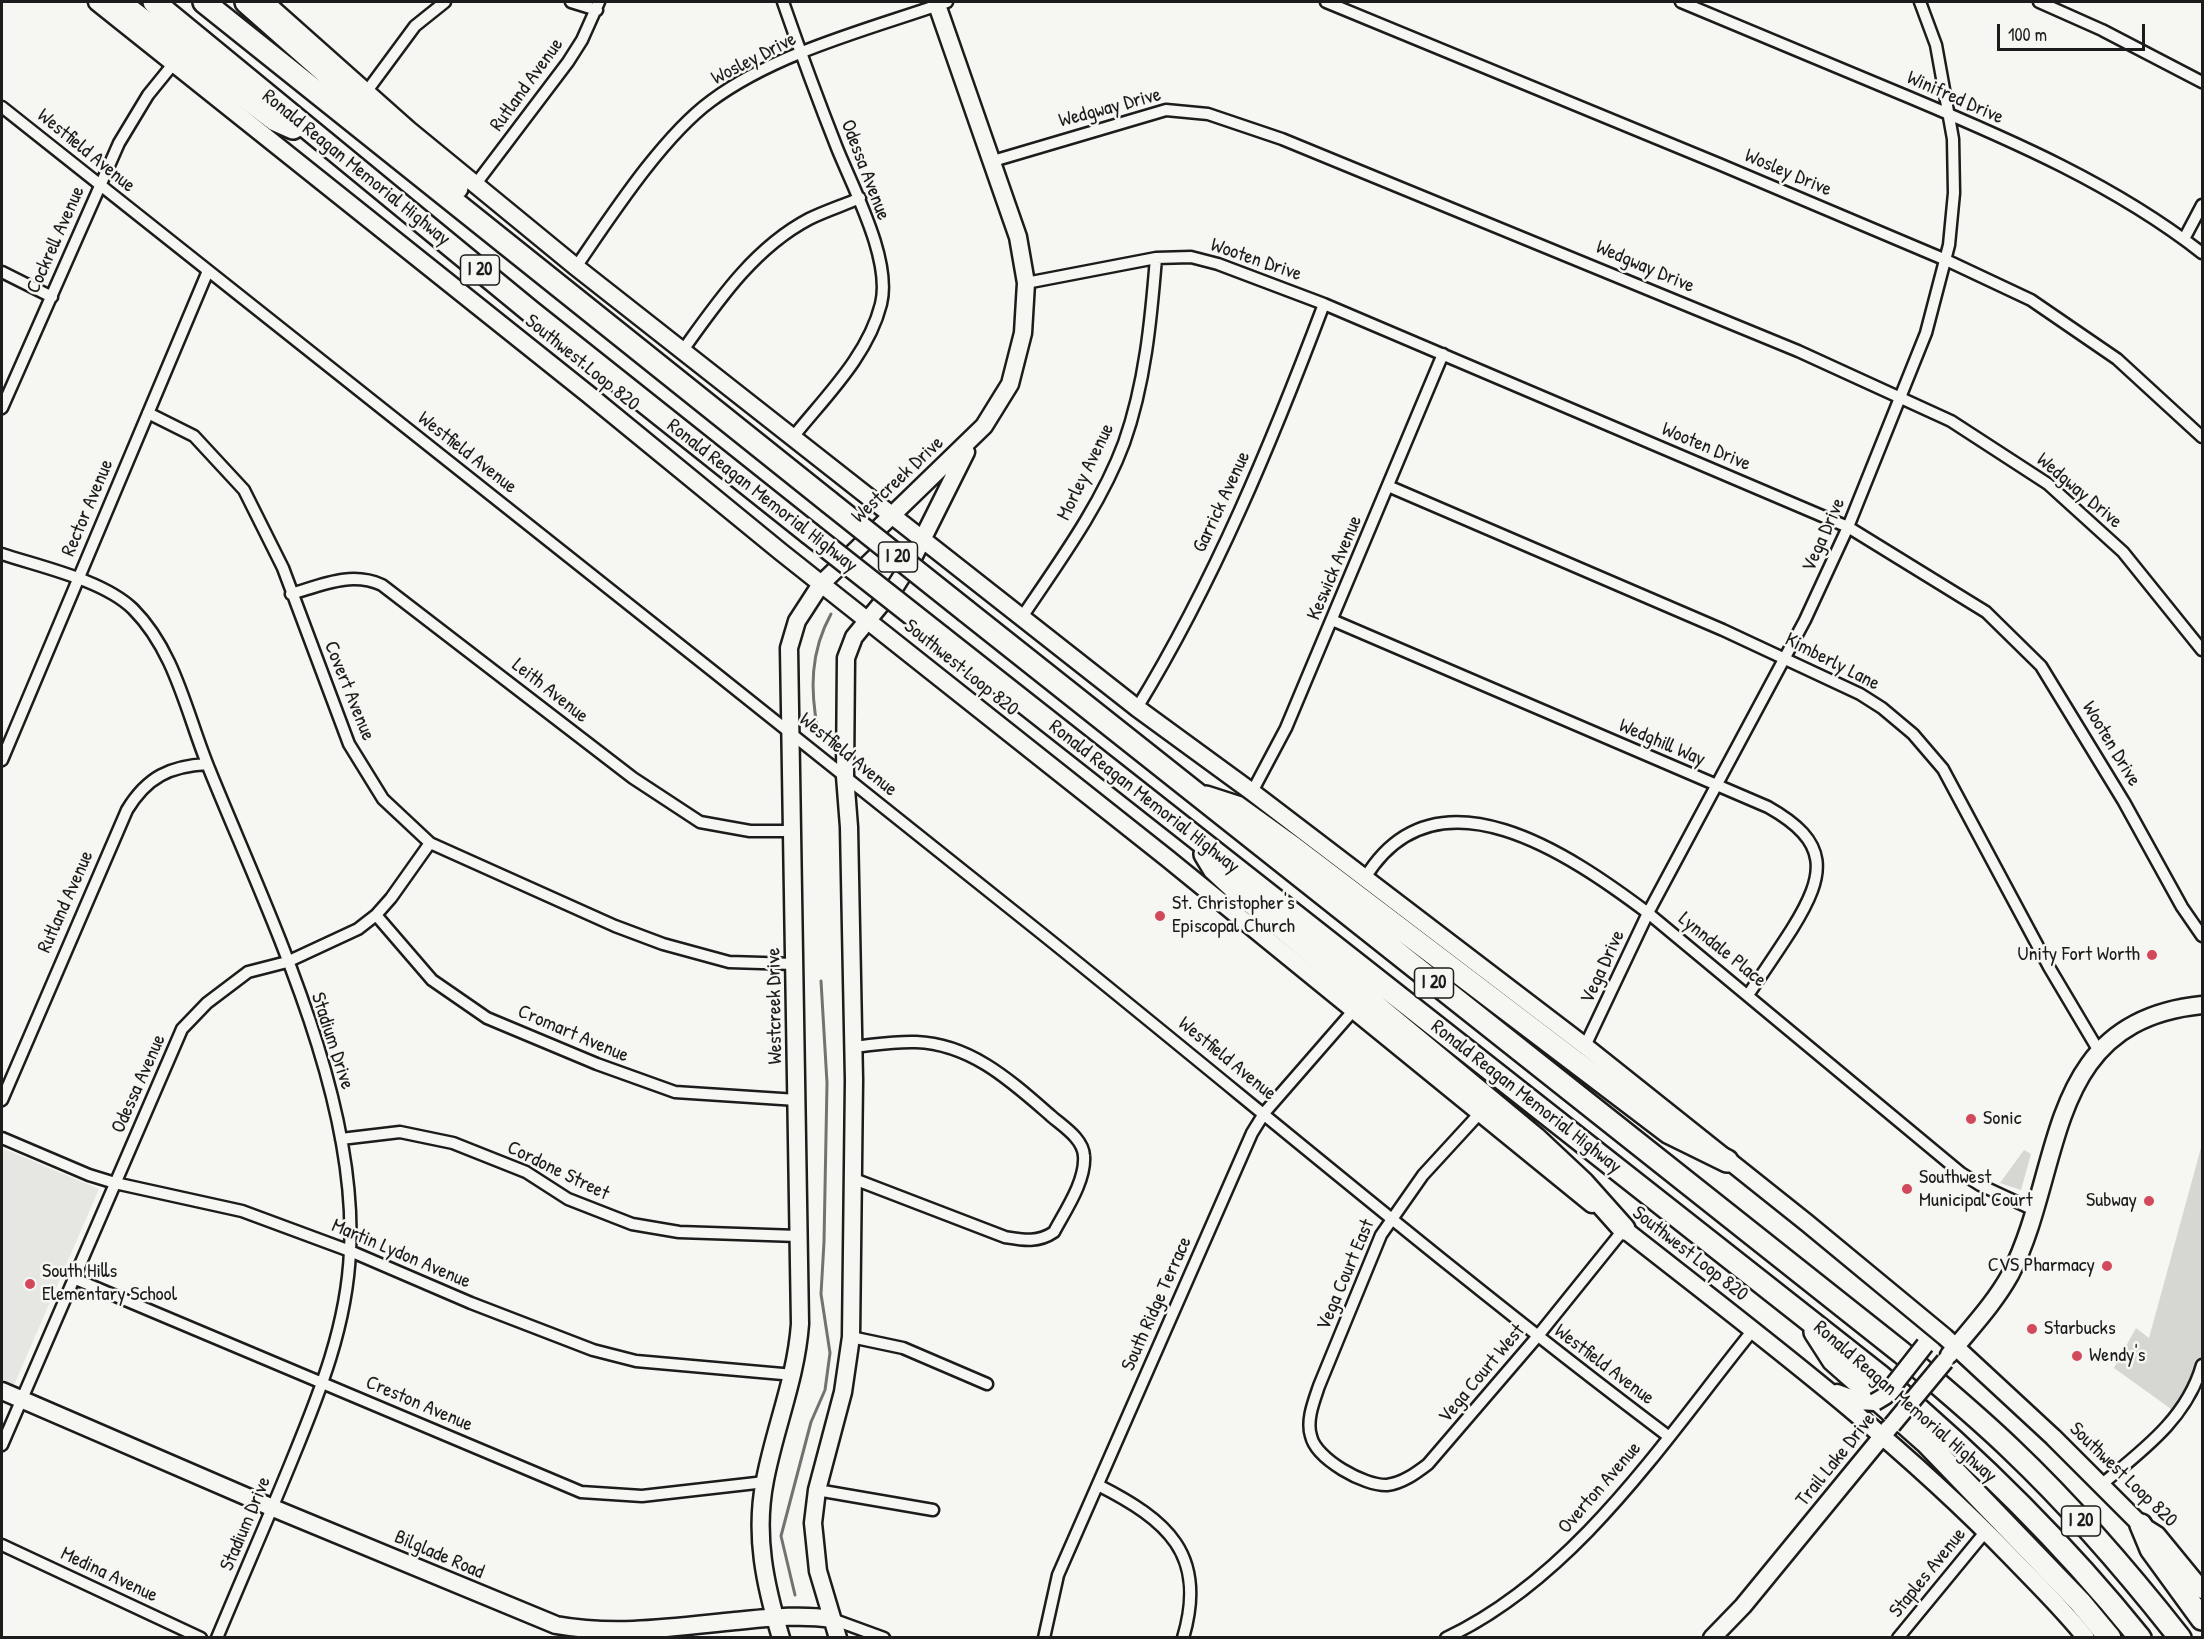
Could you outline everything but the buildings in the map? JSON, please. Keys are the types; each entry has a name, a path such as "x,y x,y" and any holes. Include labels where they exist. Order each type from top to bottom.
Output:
{"highway":[{"path":"119,2 275,120 325,143"},
{"name":"Ronald Reagan Memorial Highway","path":"154,2 539,319 1905,1397 1985,1468 2068,1553 2140,1638"},
{"name":"Ronald Reagan Memorial Highway","path":"204,2 1191,792 1902,1353 2013,1450 2121,1565 2180,1638"},
{"path":"246,2 459,189 480,224"},
{"path":"1191,792 1237,807 1649,1119 1668,1132 1727,1161"},
{"path":"1197,838 1214,869 1535,1138 1583,1184 1624,1229"},
{"path":"1806,1317 1833,1360 1926,1442 2080,1602 2110,1638"},
{"path":"2141,1525 2151,1549 2202,1619"}],"main road":[{"name":"Southwest Loop 820","path":"97,2 821,584 1167,858 1479,1114 1825,1389 1887,1430 2086,1638"},
{"name":"Southwest Loop 820","path":"265,2 475,185 576,267 1137,708 1252,792 1586,1046 1922,1318 1950,1354 2102,1484 2141,1525 2157,1535 2202,1590"},
{"name":"Westcreek Drive","path":"838,1638 820,1583 814,1550 813,1522 817,1490 843,1392 851,1337 854,1179 849,827 845,776 846,658 854,636 895,586 922,539 972,440 1010,384 1023,333 1026,283 1018,237 940,3"},
{"name":"Westcreek Drive","path":"781,1638 765,1584 761,1548 765,1482 794,1375 800,1324 794,831 789,648 797,621 821,584 891,514 972,440"},
{"name":"Trail Lake Drive","path":"1712,1638 1743,1606 1994,1300 2010,1274 2034,1210 2068,1099 2076,1082 2113,1040 2137,1025 2169,1012 2202,1005"},
{"path":"1825,1389 1859,1401 1875,1402 1885,1396 1925,1345 1926,1332 1922,1318"},
{"name":"Bilglade Road","path":"2,1391 531,1617 582,1630 632,1634 775,1617 832,1619"}],"street":[{"path":"367,91 415,26 445,2"},
{"path":"571,2 598,6"},
{"name":"Odessa Avenue","path":"783,2 838,150 860,198 880,267 881,304 871,333 849,368 793,437"},
{"name":"Wosley Drive","path":"1326,2 1946,260 2055,314 2138,376 2202,437"},
{"name":"Winifred Drive","path":"1681,2 1949,114 2112,191 2184,238 2202,253"},
{"name":"Vega Drive","path":"1586,1046 1648,913 1786,658 1848,527 1926,333 1946,260 1954,193 1953,139 1949,114 1936,45 1920,2"},
{"path":"2039,2 2102,30 2202,82"},
{"name":"Wosley Drive","path":"576,267 605,224 666,146 698,112 755,75 802,54 940,3"},
{"name":"Rutland Avenue","path":"475,185 568,62 598,6"},
{"name":"Cockrell Avenue","path":"2,408 124,134 148,95 174,63"},
{"name":"Westfield Avenue","path":"2,107 792,733 1265,1112 1537,1337 1668,1436"},
{"name":"Wedgway Drive","path":"993,161 1152,112 1183,110 1208,114 1282,139 1545,245 1899,396 1951,422 2048,484 2123,552 2202,650"},
{"path":"683,350 728,288 755,258 808,219 860,198"},
{"path":"2184,238 2202,205"},
{"name":"Wooten Drive","path":"1026,283 1062,278 1156,258 1191,257 1218,264 1324,303 1848,527 1986,612 2041,666 2113,783 2182,907 2202,936"},
{"name":"Morley Avenue","path":"1022,617 1077,533 1104,486 1123,445 1140,386 1149,333 1156,258"},
{"name":"Rector Avenue","path":"2,760 208,271"},
{"path":"2,272 52,297"},
{"name":"Garrick Avenue","path":"1137,708 1162,666 1258,470 1324,303"},
{"name":"Keswick Avenue","path":"1252,792 1286,728 1443,354"},
{"name":"Covert Avenue","path":"148,413 194,436 244,490 266,530 339,722 359,761 383,799 430,843 615,926 663,944 729,962 795,964"},
{"name":"Kimberly Lane","path":"1388,486 1786,658 1882,708 1930,751 1971,817 2049,967 2100,1053"},
{"name":"Stadium Drive","path":"2,554 78,579 121,599 149,628 182,690 207,764 287,962 328,1079 341,1139 349,1207 350,1251 338,1334 323,1384 217,1638"},
{"name":"Leith Avenue","path":"291,594 344,578 367,578 382,585 633,778 700,822 750,831 794,831"},
{"name":"Wedghill Way","path":"1332,620 1768,807 1787,818 1808,838 1817,863 1816,882 1805,907 1748,995"},
{"name":"Rutland Avenue","path":"2,1100 127,810 138,792 158,777 180,766 207,764"},
{"name":"Lynndale Place","path":"1365,878 1375,862 1404,837 1422,829 1454,822 1481,824 1522,835 1574,861 1648,913 1961,1173 2034,1210"},
{"name":"Odessa Avenue","path":"2,1445 182,1029 207,1003 248,972 287,962 358,929 376,915 391,898 430,843"},
{"name":"Cromart Avenue","path":"376,915 432,980 487,1018 597,1064 667,1089 797,1100"},
{"name":"South Ridge Terrace","path":"1044,1638 1058,1575 1252,1133 1265,1112 1353,1011"},
{"path":"852,1047 916,1042 944,1046 977,1058 1021,1089 1078,1139 1085,1155 1082,1172 1054,1232 1045,1238 1028,1241 1005,1237 854,1179"},
{"name":"Vega Court East","path":"1338,1467 1322,1454 1311,1437 1312,1407 1381,1234 1423,1175 1479,1114"},
{"name":"Cordone Street","path":"341,1139 400,1132 453,1143 515,1167 568,1199 632,1224 679,1232 798,1236"},
{"name":"Martin Lydon Avenue","path":"2,1138 115,1184 242,1211 350,1251 471,1303 593,1350 636,1361 794,1375"},
{"name":"Vega Court West","path":"1338,1467 1373,1484 1387,1485 1414,1475 1448,1441 1537,1337 1624,1229"},
{"name":"Creston Avenue","path":"73,1278 581,1492 642,1496 765,1482"},
{"name":"Overton Avenue","path":"1446,1638 1498,1608 1533,1583 1568,1552 1634,1479 1753,1330"},
{"path":"851,1337 903,1348 987,1384"},
{"path":"2102,1484 2171,1423 2202,1368"},
{"path":"1098,1485 1142,1509 1165,1527 1176,1542 1190,1572 1192,1589 1182,1638"},
{"path":"817,1490 933,1510"},
{"name":"Staples Avenue","path":"1898,1638 1986,1531"},
{"name":"Medina Avenue","path":"2,1545 201,1638"},
{"name":"Bilglade Road","path":"832,1619 884,1638"}],"shaded area":[{"path":"2202,1144 2202,1365 2178,1414 2114,1368 2136,1328 2149,1338"},
{"name":"South Hills Elementary School","path":"2,1148 99,1189 14,1385 2,1379"},
{"path":"2024,1150 2031,1154 2021,1190 2000,1183"}],"waterway":[{"path":"818,731 814,701 814,671 819,643 831,614"},
{"path":"795,1595 781,1536 811,1422 825,1390 830,1353 821,1294 827,1083 821,981"}],"place":[{"name":"St. Christopher's Episcopal Church","path":"1160,916"},
{"name":"Unity Fort Worth","path":"2152,955"},
{"name":"Sonic","path":"1971,1119"},
{"name":"Southwest Municipal Court","path":"1907,1189"},
{"name":"Subway","path":"2149,1201"},
{"name":"CVS Pharmacy","path":"2107,1266"},
{"name":"South Hills Elementary School","path":"30,1284"},
{"name":"Starbucks","path":"2032,1329"},
{"name":"Wendy's","path":"2077,1356"}]}
